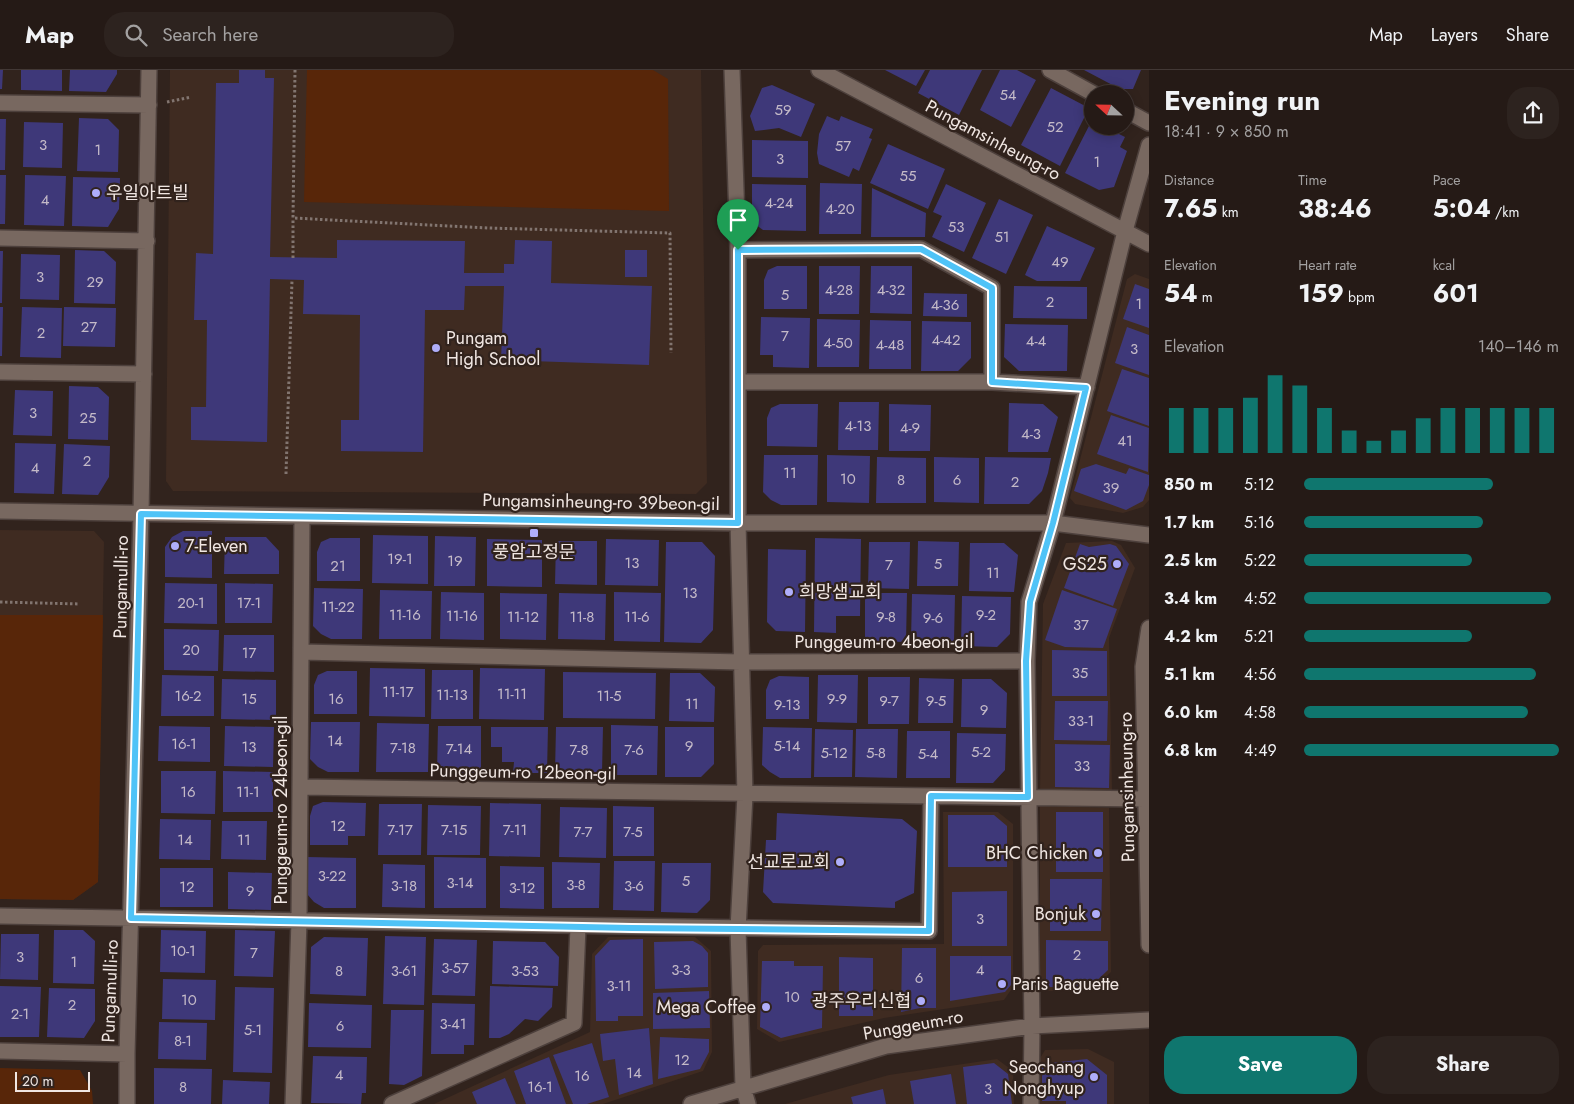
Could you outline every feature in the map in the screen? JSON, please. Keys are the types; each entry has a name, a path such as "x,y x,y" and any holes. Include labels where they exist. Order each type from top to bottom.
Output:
{"street":[{"name":"Pungamulli-ro","path":"127,1104 147,241 149,70"},
{"path":"732,70 738,250 738,523 744,795 738,929 743,1087 748,1104"},
{"name":"Pungamsinheung-ro","path":"819,70 1149,244"},
{"path":"1050,70 1084,89"},
{"path":"0,103 149,105"},
{"path":"1134,115 1149,123"},
{"path":"1030,1104 1032,1026 1026,661 1030,602 1053,523 1125,231 1149,145"},
{"path":"0,238 147,241"},
{"path":"738,250 921,249 992,288 992,382"},
{"path":"0,372 144,374"},
{"path":"739,382 992,382 1086,388"},
{"name":"Pungamsinheung-ro 39beon-gil","path":"0,511 738,523 1053,523 1149,535"},
{"name":"Punggeum-ro 24beon-gil","path":"293,1104 299,920 302,517"},
{"name":"Pungamsinheung-ro","path":"1149,628 1144,667 1149,945"},
{"path":"301,652 741,662"},
{"name":"Punggeum-ro 4beon-gil","path":"741,662 1026,661"},
{"name":"Punggeum-ro 12beon-gil","path":"300,787 744,795"},
{"path":"744,795 1145,799"},
{"path":"0,916 299,920 578,927 929,931 931,796"},
{"path":"392,1104 574,1023 578,927"},
{"name":"Punggeum-ro","path":"691,1104 886,1046 1032,1026 1149,1020"},
{"path":"0,1051 127,1054"}],"path":[{"path":"293,258 295,70"},
{"path":"293,218 488,228 670,233 671,353"},
{"path":"286,474 292,280"},
{"path":"0,602 80,604"}],"shaded area":[{"name":"Pungam High School","path":"170,70 701,70 707,483 696,494 173,491 166,481"},
{"path":"307,70 653,70 668,79 669,211 304,202"},
{"path":"1135,274 1149,279 1149,500 1143,507 1123,513 1075,504 1070,498 1127,279"},
{"path":"0,530 94,531 104,542 98,882 73,900 0,899"},
{"path":"1112,541 1121,545 1135,568 1109,638 1112,791 1040,791 1043,604 1066,543"},
{"path":"0,615 103,615 98,882 73,900 0,899"},
{"path":"1040,806 1109,808 1111,972 1091,990 1046,991 1040,985"},
{"path":"943,812 998,812 1013,824 1013,987 1004,1000 884,1018 779,1042 757,1029 758,951 763,945 944,944"},
{"path":"608,937 695,937 711,951 712,1052 703,1071 603,1104 434,1104 590,1032 592,954"},
{"path":"1088,1049 1114,1062 1114,1104 1040,1104 1039,1060 1045,1050"},
{"path":"997,1059 1013,1071 1014,1104 785,1104 889,1075"},
{"path":"0,1068 80,1070 92,1091 93,1104 0,1104"}],"building":[{"path":"0,70 3,70 2,89 0,89"},
{"path":"21,70 62,70 62,91 21,90"},
{"path":"70,70 117,70 117,74 106,92 69,91"},
{"path":"239,70 265,70 265,78 274,78 270,257 337,258 337,240 465,241 464,273 504,273 504,264 514,264 515,240 552,241 551,283 652,286 649,365 501,360 504,286 465,286 464,310 425,310 423,452 341,451 341,420 359,420 360,315 303,314 304,280 270,279 267,442 191,440 191,407 206,407 207,320 194,320 196,253 213,254 216,83 239,83"},
{"path":"885,70 925,70 916,86"},
{"path":"930,70 982,70 959,115 918,93"},
{"path":"1000,70 1017,70 1036,80 1011,127 980,110"},
{"path":"1084,70 1141,70 1134,87 1134,85 1112,85"},
{"path":"772,85 815,104 801,137 779,128 755,131 750,116 762,88"},
{"path":"1051,88 1084,105 1084,118 1060,166 1021,145"},
{"path":"827,116 839,121 841,116 873,129 869,138 872,139 859,171 853,168 849,177 819,164 817,153 819,134"},
{"path":"79,118 108,119 119,130 118,172 77,171"},
{"path":"0,119 6,119 5,170 0,170"},
{"path":"24,122 63,123 62,168 23,167"},
{"path":"1084,135 1121,135 1125,137 1120,147 1127,151 1114,187 1099,190 1065,173"},
{"path":"752,140 808,141 808,178 752,177"},
{"path":"888,144 945,169 928,209 870,183"},
{"path":"0,175 6,175 5,224 0,224"},
{"path":"25,175 66,176 64,226 24,225"},
{"name":"우일아트빌","path":"73,177 120,178 119,209 108,227 72,226"},
{"path":"820,183 862,184 861,234 819,234"},
{"path":"752,184 806,185 806,231 763,230 752,222"},
{"path":"946,184 986,203 964,252 932,237 942,216 933,212"},
{"path":"872,188 926,213 925,237 871,237"},
{"path":"999,199 1033,215 1006,274 972,258"},
{"path":"1047,226 1095,248 1080,281 1037,281 1025,275"},
{"path":"75,250 104,251 116,262 115,304 74,303"},
{"path":"625,250 647,250 647,277 625,277"},
{"path":"0,251 3,251 2,303 0,303"},
{"path":"21,254 60,255 59,300 20,299"},
{"path":"777,266 807,266 807,309 764,309 764,280 768,270"},
{"path":"819,266 860,266 859,314 819,314"},
{"path":"871,266 912,266 912,314 870,313"},
{"path":"1135,284 1149,289 1149,328 1123,319"},
{"path":"1014,286 1087,287 1087,319 1013,318"},
{"path":"924,293 967,294 967,317 923,316"},
{"path":"0,307 3,307 2,356 0,356"},
{"path":"22,307 62,308 61,358 20,357"},
{"path":"64,307 116,308 115,347 63,346"},
{"path":"761,317 810,318 809,368 773,367 773,355 760,355"},
{"path":"817,319 860,320 859,367 817,367"},
{"path":"870,320 911,321 911,369 869,369"},
{"path":"922,321 971,322 971,358 958,371 921,371"},
{"path":"1005,324 1068,325 1067,371 1019,371 1004,357"},
{"path":"1127,327 1149,335 1149,375 1115,363"},
{"path":"1122,369 1149,378 1149,426 1107,411"},
{"path":"69,386 98,387 109,397 108,440 68,439"},
{"path":"15,390 53,391 52,436 13,435"},
{"path":"839,402 879,402 878,450 838,450"},
{"path":"1009,403 1043,404 1058,417 1048,452 1008,452"},
{"path":"780,404 818,404 817,447 767,446 767,418 771,408"},
{"path":"889,404 931,405 930,451 889,451"},
{"path":"1111,415 1149,428 1148,472 1097,454"},
{"path":"15,443 56,444 54,494 14,493"},
{"path":"64,444 110,446 109,477 98,495 62,494"},
{"path":"764,455 818,455 817,505 781,505 771,500 763,492"},
{"path":"827,455 870,456 869,503 827,502"},
{"path":"877,457 926,458 926,503 876,503"},
{"path":"934,457 979,458 979,503 934,502"},
{"path":"985,457 1051,458 1042,491 1029,504 984,504"},
{"path":"1096,464 1126,474 1129,468 1149,475 1149,485 1143,501 1126,510 1074,491 1081,469"},
{"path":"183,531 212,531 212,578 165,577 165,547 172,537"},
{"path":"373,535 428,536 428,584 372,583"},
{"path":"435,536 476,537 475,586 434,586"},
{"path":"225,537 266,537 279,551 279,574 224,574"},
{"path":"330,538 360,538 360,581 317,581 317,552 321,542"},
{"path":"815,538 861,539 860,616 836,616 836,633 814,632"},
{"path":"487,539 542,540 542,587 487,586"},
{"path":"606,539 659,540 658,586 605,585"},
{"path":"556,541 597,541 597,585 555,584"},
{"path":"918,541 959,542 958,586 917,586"},
{"path":"666,542 702,542 715,556 713,630 701,643 664,642"},
{"path":"869,542 910,542 909,589 868,588"},
{"path":"970,543 1004,543 1018,555 1014,592 969,591"},
{"path":"1080,544 1089,547 1110,544 1116,546 1129,564 1113,606 1064,588"},
{"path":"768,549 806,550 805,632 776,631 767,622"},
{"path":"165,583 217,584 217,624 164,623"},
{"path":"225,583 273,584 272,623 225,623"},
{"path":"314,588 363,589 362,639 331,639 321,634 313,626"},
{"path":"380,590 432,591 431,639 379,639"},
{"path":"1062,590 1117,609 1103,648 1065,647 1045,640"},
{"path":"441,592 484,593 484,640 440,639"},
{"path":"614,592 661,593 660,642 614,641"},
{"path":"500,593 547,594 546,640 500,639"},
{"path":"559,593 606,594 605,640 558,639"},
{"path":"865,593 907,593 906,642 865,641"},
{"path":"912,594 955,595 954,641 911,641"},
{"path":"962,596 1011,597 1010,634 997,647 961,646"},
{"path":"164,629 219,630 218,671 164,670"},
{"path":"224,635 274,635 274,672 223,671"},
{"path":"1052,650 1107,651 1107,696 1052,696"},
{"path":"370,668 425,669 425,717 369,716"},
{"path":"480,668 545,669 544,720 479,719"},
{"path":"432,670 473,670 473,719 431,719"},
{"path":"327,671 357,671 357,714 314,714 314,685 318,675"},
{"path":"563,672 656,673 655,719 563,718"},
{"path":"670,673 700,673 715,687 714,722 669,721"},
{"path":"162,675 214,676 214,716 161,716"},
{"path":"818,675 858,675 857,723 817,722"},
{"path":"779,676 809,677 809,719 766,719 766,690 770,680"},
{"path":"868,677 910,677 909,724 868,724"},
{"path":"919,678 954,679 953,723 918,723"},
{"path":"222,679 276,680 276,720 221,719"},
{"path":"962,679 991,679 1007,693 1006,728 961,727"},
{"path":"1055,701 1108,701 1107,741 1054,740"},
{"path":"311,722 360,722 359,772 328,772 318,767 310,759"},
{"path":"377,723 429,724 428,772 376,772"},
{"path":"611,725 658,726 657,775 611,775"},
{"path":"159,726 210,727 210,762 158,761"},
{"path":"225,726 274,727 273,767 224,766"},
{"path":"438,726 481,726 481,773 437,772"},
{"path":"491,727 548,727 547,773 513,773 514,762 502,762 502,747 491,747"},
{"path":"556,727 603,727 602,773 555,772"},
{"path":"665,727 714,727 714,764 701,777 665,777"},
{"path":"763,727 812,728 811,778 780,778 762,765"},
{"path":"815,729 853,730 852,777 814,777"},
{"path":"856,729 898,729 897,778 855,777"},
{"path":"907,731 950,731 950,778 906,778"},
{"path":"957,733 1006,734 1005,770 993,783 956,783"},
{"path":"1055,744 1110,745 1109,788 1055,787"},
{"path":"161,771 216,771 215,814 161,813"},
{"path":"223,771 273,772 273,812 223,812"},
{"path":"323,802 366,803 365,836 348,836 348,845 310,845 310,816 313,806"},
{"path":"490,803 541,804 540,857 489,856"},
{"path":"379,804 422,804 421,855 378,855"},
{"path":"428,805 481,806 480,855 427,855"},
{"path":"613,806 654,807 654,856 613,856"},
{"path":"560,807 607,808 606,858 559,857"},
{"path":"1056,812 1103,812 1103,872 1056,872"},
{"name":"선교로교회","path":"777,813 902,819 917,831 914,893 895,902 895,908 773,903 763,892 766,840 776,840"},
{"path":"948,815 994,815 1007,826 1007,867 948,867"},
{"path":"160,819 211,820 210,860 159,859"},
{"path":"222,821 267,821 266,860 221,859"},
{"path":"307,857 356,858 356,908 324,908 314,902 307,894"},
{"path":"434,857 486,858 486,908 434,908"},
{"path":"614,861 655,861 654,911 613,910"},
{"path":"552,862 600,863 599,908 552,908"},
{"path":"662,863 711,863 710,900 697,913 661,912"},
{"path":"383,864 425,865 425,908 382,907"},
{"path":"500,866 544,867 544,909 500,908"},
{"path":"160,868 213,868 213,907 160,907"},
{"path":"228,872 272,873 271,910 228,909"},
{"path":"1050,879 1102,879 1101,931 1050,931"},
{"path":"1007,891 1007,946 952,946 952,892"},
{"path":"54,930 83,930 95,941 94,984 53,983"},
{"path":"161,930 206,931 205,973 160,972"},
{"path":"235,930 275,931 273,977 234,976"},
{"path":"1,934 39,934 38,980 0,979"},
{"path":"385,936 426,937 424,1005 383,1004"},
{"path":"324,937 368,938 366,996 310,994 311,947"},
{"path":"434,939 477,940 475,996 432,995"},
{"path":"643,939 643,1016 618,1016 618,1021 596,1021 595,956 610,940"},
{"path":"1046,940 1108,941 1108,970 1090,987 1046,987"},
{"path":"493,941 545,942 559,957 558,986 492,984"},
{"path":"693,941 702,946 708,953 708,987 655,989 654,942"},
{"path":"902,948 936,948 936,1008 920,1008 901,1012"},
{"path":"950,956 1011,956 1011,985 1005,992 950,1001"},
{"path":"839,957 873,958 873,1016 839,1016"},
{"path":"762,961 794,961 794,966 823,966 822,1028 781,1038 760,1027"},
{"path":"163,979 216,980 215,1020 162,1019"},
{"path":"0,986 41,987 39,1037 0,1037"},
{"path":"490,986 553,988 552,1007 538,1021 525,1019 509,1034 500,1038 489,1038"},
{"path":"235,987 274,988 272,1073 233,1072"},
{"path":"49,988 95,989 95,1021 84,1038 47,1037"},
{"path":"709,991 710,1028 653,1029 653,993"},
{"path":"309,1003 372,1005 371,1048 308,1047"},
{"path":"432,1003 475,1004 474,1045 464,1045 464,1054 431,1054"},
{"path":"391,1010 424,1010 422,1076 404,1085 389,1084"},
{"path":"159,1022 207,1023 206,1060 158,1059"},
{"path":"649,1028 653,1084 619,1095 615,1059 603,1061 600,1034"},
{"path":"660,1037 709,1039 709,1052 700,1069 658,1079"},
{"path":"592,1043 609,1097 587,1104 573,1104 553,1055"},
{"path":"313,1056 367,1057 366,1093 362,1093 361,1104 311,1103"},
{"path":"549,1057 566,1104 526,1104 514,1071"},
{"path":"1087,1059 1107,1075 1107,1104 1066,1104 1066,1101 1042,1101 1042,1064"},
{"path":"994,1063 1008,1074 1012,1104 967,1104 963,1067"},
{"path":"154,1068 212,1069 211,1104 154,1104"},
{"path":"951,1074 956,1104 914,1104 910,1081"},
{"path":"505,1078 516,1104 477,1104 472,1092"},
{"path":"223,1080 270,1082 269,1104 222,1104"},
{"path":"883,1089 886,1104 853,1104 851,1097"}],"place":[{"name":"우일아트빌","path":"96,193"},
{"name":"Pungam High School","path":"436,348"},
{"name":"풍암고정문","path":"534,533"},
{"name":"7-Eleven","path":"175,546"},
{"name":"GS25","path":"1117,564"},
{"name":"희망샘교회","path":"789,592"},
{"name":"BHC Chicken","path":"1098,853"},
{"name":"선교로교회","path":"840,862"},
{"name":"Bonjuk","path":"1096,914"},
{"name":"Paris Baguette","path":"1002,984"},
{"name":"광주우리신협","path":"921,1001"},
{"name":"Mega Coffee","path":"766,1007"},
{"name":"Seochang Nonghyup","path":"1094,1077"}],"route":[{"path":"921,249 992,288 992,382 1086,388 1053,523 1030,602 1026,661 1028,797 931,796 929,931 632,928 131,918 141,514 738,523 738,250 921,249"}]}
